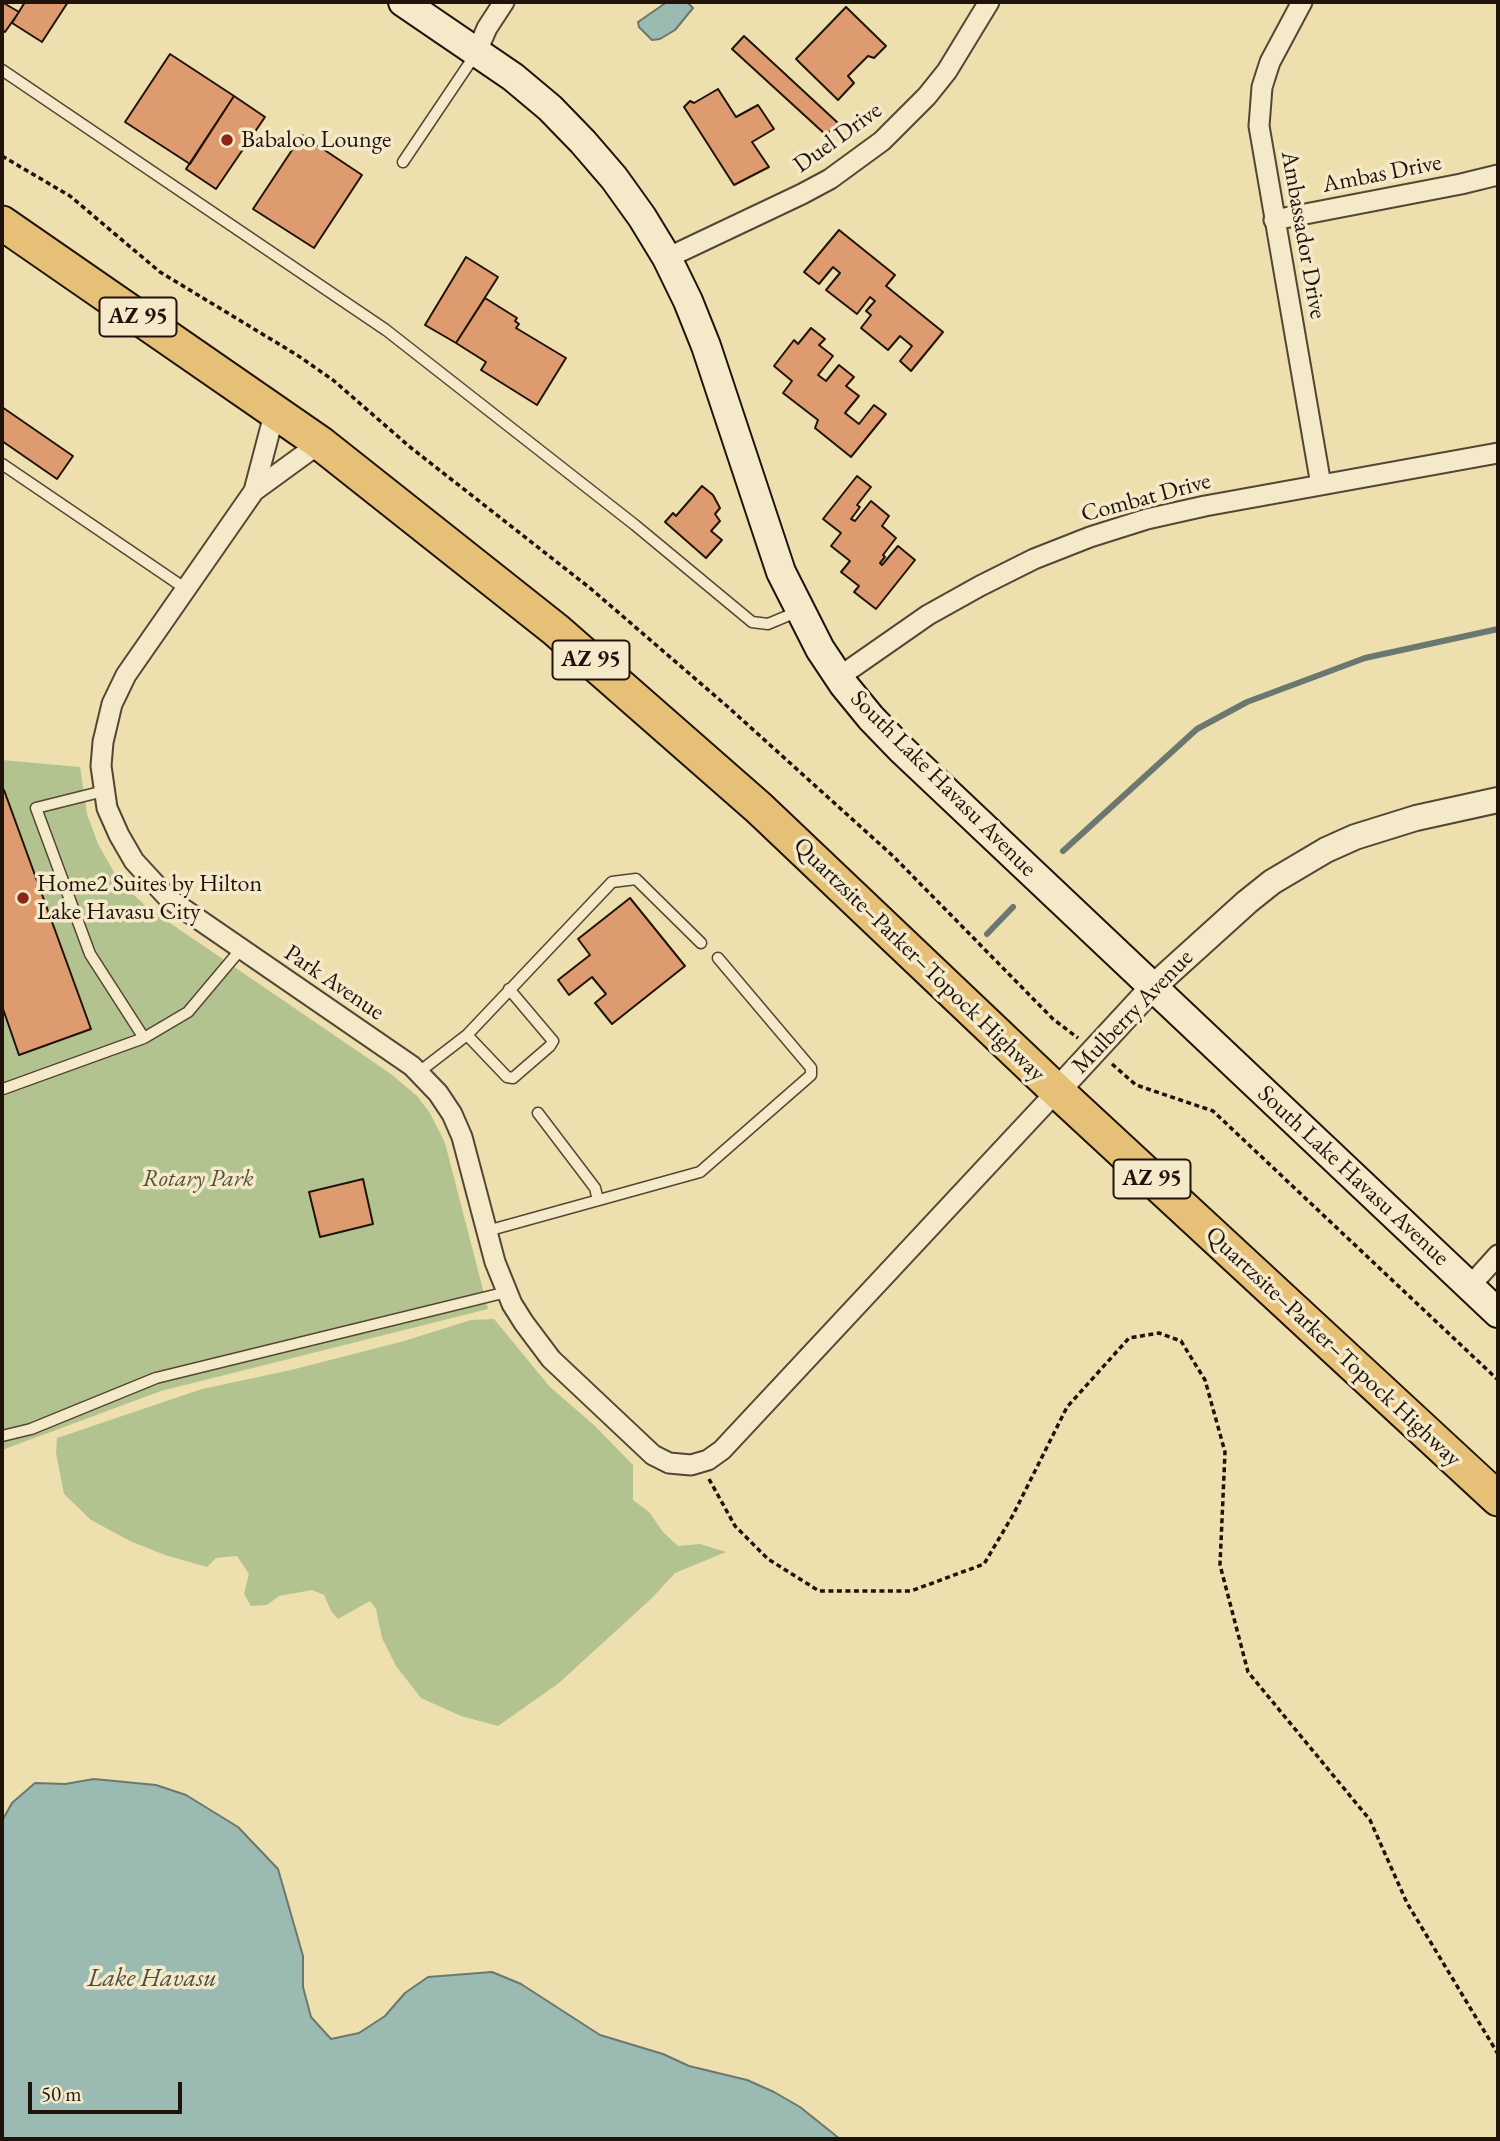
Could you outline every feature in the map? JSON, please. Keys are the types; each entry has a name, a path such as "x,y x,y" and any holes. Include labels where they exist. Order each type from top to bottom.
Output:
{"highway":[{"name":"AZ 95","path":"2,223 320,443"},
{"name":"Quartzsite–Parker–Topock Highway","path":"320,443 556,630 760,808 1057,1091 1498,1499"}],"main road":[{"name":"South Lake Havasu Avenue","path":"403,2 477,51 550,108 614,178 642,217 667,258 706,345 766,532 799,611 839,677 871,718 1498,1313"}],"street":[{"path":"477,51 487,28 504,2"},
{"name":"Duel Drive","path":"667,258 830,179 882,141 927,96 947,71 989,2"},
{"name":"Ambassador Drive","path":"1303,2 1270,62 1260,100 1261,139 1321,485"},
{"name":"Ambas Drive","path":"1275,220 1498,175"},
{"name":"Park Avenue","path":"254,491 275,411"},
{"name":"Park Avenue","path":"320,443 254,491 126,675 112,704 103,742 101,766 107,808 134,861 169,899 419,1072 438,1093 458,1125 495,1262 524,1323 551,1359 653,1455 677,1465 699,1463"},
{"name":"Combat Drive","path":"839,677 928,615 1034,559 1090,537 1147,519 1205,506 1498,453"},
{"name":"Mulberry Avenue","path":"699,1463 722,1450 1153,987 1247,902 1272,882 1326,850 1386,827 1498,800"},
{"path":"1469,1286 1498,1255"}],"lane":[{"path":"403,162 477,51"},
{"path":"2,70 387,330 635,525 752,622 768,624 799,611"},
{"path":"2,464 186,589"},
{"path":"104,791 36,808 90,954 144,1038"},
{"path":"419,1072 467,1035 612,882 636,879 701,943"},
{"path":"3,1089 144,1038 188,1012 241,949"},
{"path":"487,1231 700,1172 811,1075 811,1068 718,958"},
{"path":"467,1035 507,1077 513,1078 550,1046 553,1041 509,989"},
{"path":"538,1113 595,1188 598,1200"},
{"path":"2,1436 31,1429 156,1378 507,1292"}],"path":[{"path":"2,156 69,196 160,272 297,355 333,380 410,447 590,588 728,707 893,856 1052,1019 1094,1049 1136,1085 1213,1111 1498,1380"},
{"path":"699,1463 735,1526 768,1559 819,1591 911,1591 984,1564 1013,1515 1067,1407 1129,1338 1159,1333 1181,1341 1205,1380 1225,1452 1220,1565 1248,1672 1370,1820 1407,1903 1498,2054"}],"green space":[{"name":"Rotary Park","path":"2,760 80,767 87,814 98,844 114,872 135,896 148,908 391,1074 417,1096 430,1113 445,1143 488,1309 161,1391 2,1450"},
{"path":"494,1319 550,1387 594,1425 633,1465 633,1500 649,1512 663,1532 678,1546 700,1544 726,1552 675,1573 653,1597 559,1683 498,1726 461,1716 421,1698 396,1666 382,1638 376,1609 370,1601 338,1619 324,1595 312,1590 279,1596 267,1605 251,1606 244,1594 249,1574 237,1556 216,1558 207,1567 165,1555 130,1541 91,1520 64,1494 56,1453 57,1438 202,1389 291,1370 404,1341 471,1320"}],"water":[{"path":"667,2 687,2 693,8 675,30 660,39 652,40 639,27 638,22"},
{"name":"Lake Havasu","path":"94,1779 156,1785 186,1795 238,1827 278,1869 303,1956 303,1987 311,2017 331,2039 359,2033 385,2016 405,1993 428,1977 492,1972 521,1984 600,2035 663,2054 689,2066 747,2080 774,2092 800,2107 840,2139 2,2139 2,1821 12,1803 35,1783 65,1784"}],"building":[{"path":"2,2 19,12 5,32 2,30"},
{"path":"25,2 68,2 42,42 12,23"},
{"path":"846,7 886,46 874,58 868,56 848,76 854,83 838,100 796,59"},
{"path":"744,36 838,123 826,135 732,49"},
{"path":"170,54 234,96 190,164 125,122"},
{"path":"718,89 736,117 758,105 774,129 752,142 769,167 734,185 684,107 690,101 694,103"},
{"name":"Babaloo Lounge","path":"234,96 265,117 216,189 186,169"},
{"path":"302,135 362,175 314,248 253,209"},
{"path":"839,230 895,275 886,286 943,332 911,371 900,361 912,346 900,336 888,350 861,328 871,315 866,311 875,301 870,297 857,314 826,290 840,273 833,267 819,284 804,272"},
{"path":"466,257 498,277 456,343 425,325"},
{"path":"485,298 517,318 515,321 519,324 516,328 566,358 537,405 481,370 486,362 456,343"},
{"path":"811,328 825,339 819,345 833,356 818,375 826,381 839,365 854,377 846,386 859,396 845,413 859,424 874,405 886,414 851,457 815,428 818,420 783,393 792,381 774,366 794,340 798,344"},
{"path":"2,407 73,456 57,479 2,441"},
{"path":"857,476 871,487 857,505 860,507 851,519 855,521 871,501 889,516 882,526 896,538 880,563 882,565 898,546 915,560 876,609 854,592 859,586 841,572 850,561 831,546 841,533 823,519"},
{"path":"702,486 713,495 720,508 715,514 720,521 711,531 722,540 706,558 665,522 673,513 676,516"},
{"name":"Home2 Suites by Hilton Lake Havasu City","path":"4,790 91,1029 19,1055 2,1006"},
{"path":"630,898 685,966 612,1024 595,1003 606,994 592,977 569,995 558,980 590,955 578,939"},
{"path":"363,1179 373,1224 320,1237 309,1192"}],"waterway":[{"path":"1063,851 1197,729 1247,702 1365,658 1498,629"},
{"path":"987,934 1013,907"}],"place":[{"name":"Babaloo Lounge","path":"227,140"},
{"name":"Home2 Suites by Hilton Lake Havasu City","path":"23,898"}]}
